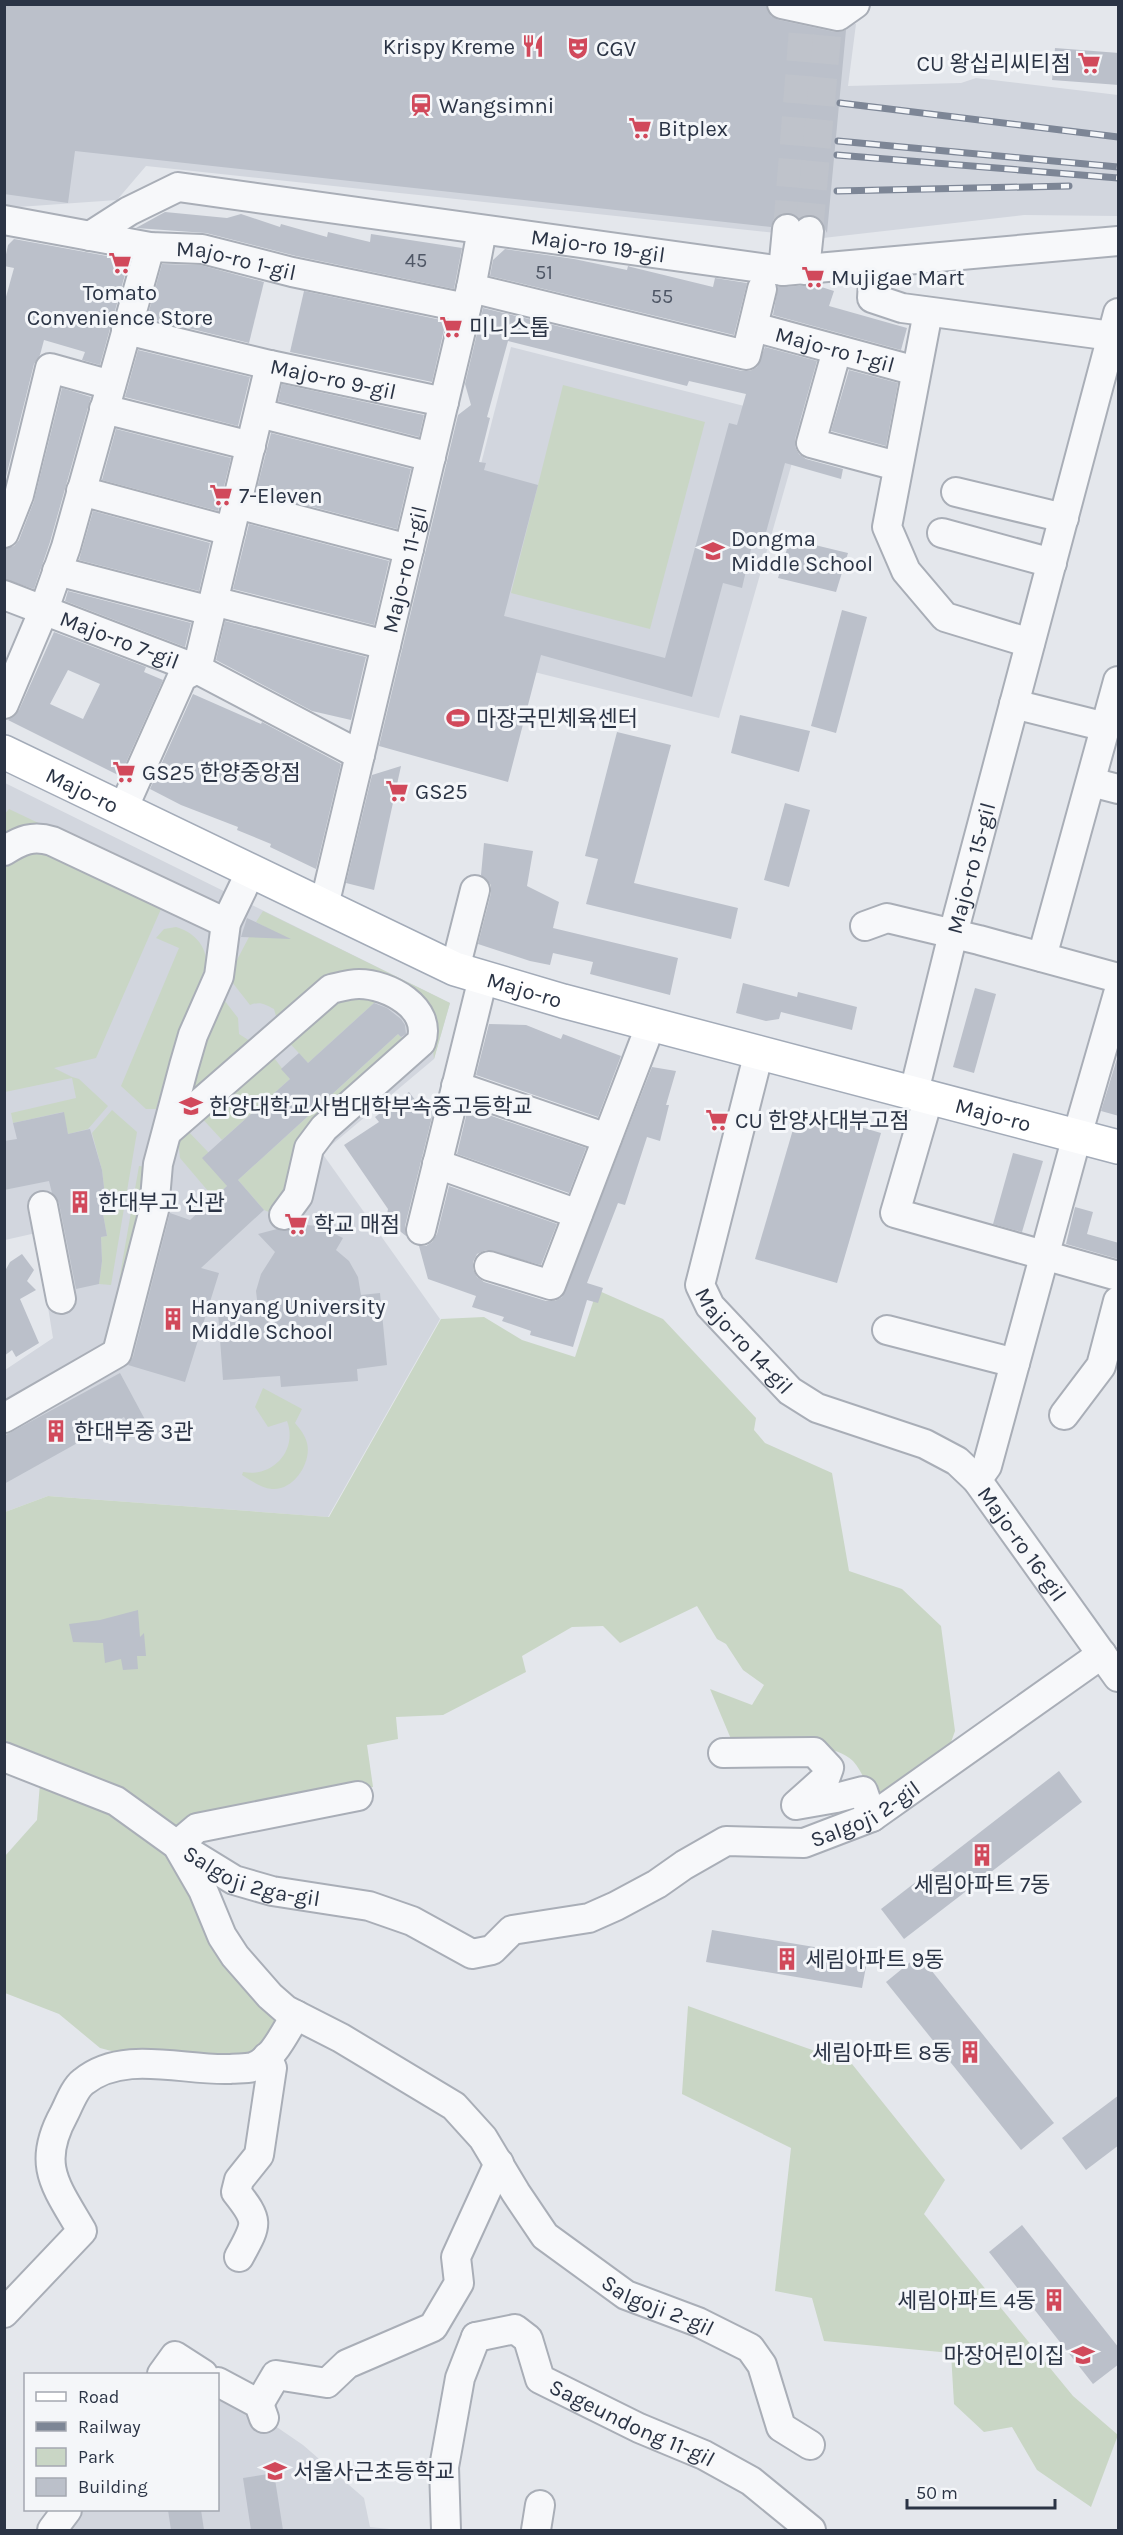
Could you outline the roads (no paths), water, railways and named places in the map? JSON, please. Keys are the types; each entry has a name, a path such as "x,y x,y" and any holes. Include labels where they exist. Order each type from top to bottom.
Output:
{"main road":[{"name":"Majo-ro","path":"4,752 469,974 1119,1147"}],"street":[{"path":"782,4 838,16 855,4"},
{"name":"Majo-ro 19-gil","path":"90,237 129,211 178,187 482,230 783,277 874,264 1048,246 1119,242"},
{"name":"Majo-ro 1-gil","path":"4,220 150,247 202,249 292,272 469,298 746,355 754,327 783,277 798,230"},
{"name":"Majo-ro 11-gil","path":"324,906 469,298 482,230"},
{"name":"Majo-ro 7-gil","path":"4,705 43,612 57,571 150,247"},
{"path":"874,264 872,298 902,308 928,312 1115,325"},
{"path":"928,312 887,527 906,571 945,617 1030,643"},
{"name":"Majo-ro 15-gil","path":"921,1094 953,934 1115,325"},
{"name":"Majo-ro 1-gil","path":"754,327 916,371"},
{"path":"126,330 270,365"},
{"path":"837,350 811,443 897,465"},
{"name":"Majo-ro 9-gil","path":"197,669 270,365 444,402"},
{"path":"4,533 19,495 50,368 108,397 250,446"},
{"name":"Majo-ro 9-gil","path":"259,413 431,457"},
{"path":"81,491 230,531"},
{"path":"956,492 1064,518"},
{"path":"237,504 409,549"},
{"path":"942,533 1052,563"},
{"name":"Majo-ro 7-gil","path":"57,571 212,606"},
{"path":"4,595 43,612"},
{"path":"212,606 386,645"},
{"name":"Majo-ro 7-gil","path":"43,612 197,669"},
{"path":"123,809 182,677 197,669 360,755"},
{"path":"1042,957 1119,681"},
{"path":"1014,704 1106,726"},
{"path":"1090,782 1119,789"},
{"path":"4,851 25,839 38,837 52,841 226,923"},
{"path":"4,1418 117,1353 154,1210 158,1164 193,1035 219,976 226,923 251,871"},
{"path":"421,1230 456,1086 469,974 475,890"},
{"path":"865,926 887,918 1119,978"},
{"path":"168,1131 331,989 361,984 383,988 404,998 421,1021 424,1032 421,1042 324,1128 309,1148 298,1196 284,1215"},
{"path":"1077,1136 1119,994"},
{"path":"489,1266 551,1285 651,1024"},
{"name":"Majo-ro 14-gil","path":"759,1052 700,1285 710,1306 790,1390 817,1408 925,1444 957,1461 977,1480"},
{"path":"456,1086 607,1138"},
{"path":"921,1094 895,1213 1119,1275"},
{"name":"Majo-ro 16-gil","path":"1077,1136 987,1466 977,1480 1119,1677"},
{"path":"437,1164 578,1214"},
{"path":"43,1206 62,1299"},
{"path":"1064,1415 1101,1366 1119,1301"},
{"path":"887,1329 1015,1363"},
{"name":"Salgoji 2-gil","path":"472,1954 492,1950 512,1929 589,1918 616,1906 657,1884 684,1865 726,1841 804,1843 872,1817 1102,1654"},
{"path":"723,1753 814,1752 829,1768 825,1779 796,1805 863,1791 872,1817"},
{"path":"4,1757 116,1801 177,1845"},
{"name":"Salgoji 2ga-gil","path":"358,1796 196,1828 177,1845 234,1880 272,1891 369,1906 412,1920 472,1954"},
{"name":"Salgoji 2-gil","path":"177,1845 203,1890 222,1936 235,1956 270,1996 296,2015 350,2043 448,2103 483,2138 545,2236 626,2295 698,2322 750,2348 762,2365 781,2427 810,2445"},
{"path":"4,2313 82,2231 55,2184 48,2159 58,2124 81,2083 113,2066 175,2065 203,2069 253,2067 277,2046 296,2015"},
{"path":"239,2257 255,2228 252,2212 236,2192 239,2180 260,2155 272,2068 267,2057"},
{"path":"219,2383 261,2411 276,2375 327,2383 348,2364 433,2327 459,2283 456,2257 499,2163"},
{"path":"434,2324 468,2326 476,2337 460,2378 444,2467 447,2530"},
{"name":"Sageundong 11-gil","path":"476,2337 515,2329 528,2338 540,2379 639,2428 704,2455 744,2477 811,2530"},
{"path":"168,2366 199,2373"},
{"path":"52,2530 66,2511"}],"tunnel":[{"path":"787,229 805,4"},
{"path":"809,231 830,4"}],"railway":[{"path":"840,103 1118,137"},
{"path":"838,141 1118,167"},
{"path":"837,155 1118,178"},
{"path":"837,191 1069,186"}],"place":[{"name":"Krispy Kreme","path":"533,46"},
{"name":"CGV","path":"578,48"},
{"name":"CU 왕십리씨티점","path":"1089,63"},
{"name":"Wangsimni","path":"421,105"},
{"name":"Bitplex","path":"640,128"},
{"name":"Tomato Convenience Store","path":"120,263"},
{"name":"Mujigae Mart","path":"813,277"},
{"name":"미니스톱","path":"451,327"},
{"name":"7-Eleven","path":"221,495"},
{"name":"Dongma Middle School","path":"713,551"},
{"name":"마장국민체육센터","path":"458,718"},
{"name":"GS25 한양중앙점","path":"124,772"},
{"name":"GS25","path":"397,791"},
{"name":"한양대학교사범대학부속중고등학교","path":"191,1106"},
{"name":"CU 한양사대부고점","path":"717,1120"},
{"name":"한대부고 신관","path":"80,1202"},
{"name":"학교 매점","path":"296,1224"},
{"name":"Hanyang University Middle School","path":"173,1319"},
{"name":"한대부중 3관","path":"56,1431"},
{"name":"세림아파트 7동","path":"982,1855"},
{"name":"세림아파트 9동","path":"787,1959"},
{"name":"세림아파트 8동","path":"970,2052"},
{"name":"세림아파트 4동","path":"1054,2300"},
{"name":"마장어린이집","path":"1083,2355"},
{"name":"서울사근초등학교","path":"275,2471"}]}
